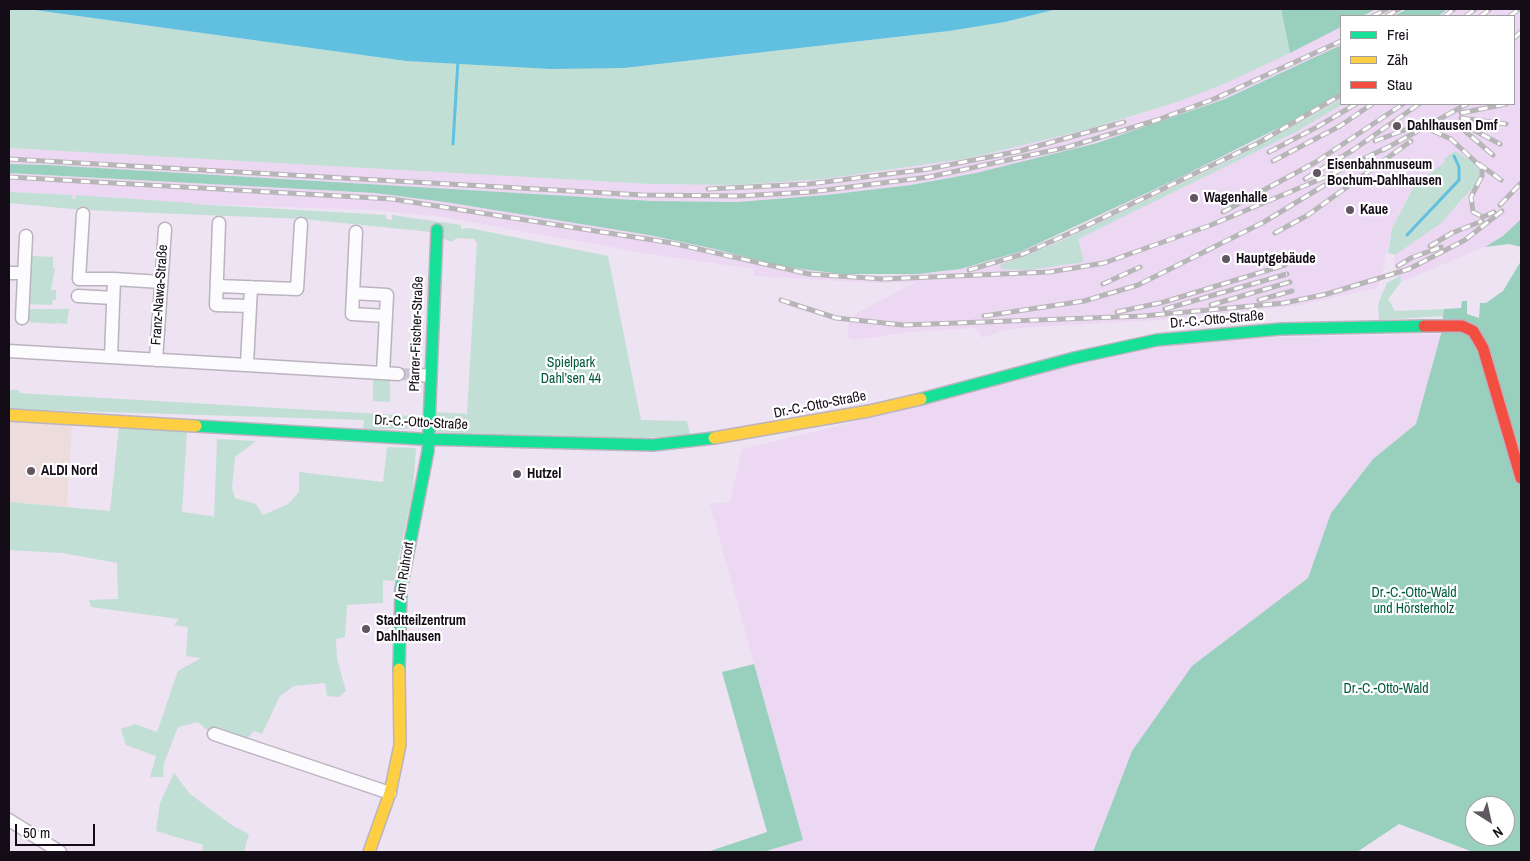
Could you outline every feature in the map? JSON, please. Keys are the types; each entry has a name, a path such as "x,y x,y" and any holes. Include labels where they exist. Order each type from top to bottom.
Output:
{"street":[{"path":"78,309 83,214"},
{"path":"219,223 216,305 250,306"},
{"path":"216,286 297,289 301,224"},
{"name":"Franz-Nawa-Straße","path":"156,360 165,229"},
{"name":"Pfarrer-Fischer-Straße","path":"428,439 424,375 437,230"},
{"path":"356,232 352,314 386,316"},
{"path":"22,318 26,236"},
{"path":"9,273 24,274"},
{"path":"79,279 161,282"},
{"path":"111,357 114,279"},
{"path":"247,364 251,288"},
{"path":"353,293 387,295 383,373"},
{"path":"78,296 113,298"},
{"name":"Dr.-C.-Otto-Straße","path":"9,415 428,439 653,445 696,441 799,425 869,411 956,391 1074,358 1157,340 1281,329 1449,325 1468,328 1477,337 1521,478"},
{"path":"9,351 398,374"},
{"name":"Am Ruhrort","path":"369,852 390,793 400,745 402,714 398,626 401,589 428,451 428,439"},
{"path":"214,734 390,793"},
{"path":"9,820 60,852"}],"shaded area":[{"name":"Eisenbahnmuseum Bochum-Dahlhausen","path":"1448,9 1521,9 1521,219 1503,236 1485,247 1401,282 1394,263 1395,255 1459,205 1480,178 1481,175 1445,162 1415,184 1405,201 1392,228 1378,288 1295,306 1160,320 1032,327 1003,330 983,338 975,328 908,332 854,340 848,337 849,320 857,313 916,282 876,283 754,276 754,269 650,254 443,217 375,210 196,204 196,206 76,195 76,199 72,198 72,195 9,192 9,173 375,193 445,202 649,235 715,249 779,266 876,276 940,272 995,260 1055,237 1274,132 1316,109 1340,93 1340,105 1515,105 1515,15 1439,15"},
{"path":"1340,27 1340,46 1225,99 1138,130 1021,163 976,173 911,185 826,195 737,202 652,201 9,164 9,148 651,184 736,185 823,179 970,158 1135,116 1224,84"},
{"path":"1441,334 1416,424 1373,459 1331,513 1308,578 1132,751 1093,852 763,852 803,840 710,504 730,502 742,449 871,418 1117,353 1204,339"},
{"path":"9,422 72,424 67,507 9,502"}],"green space":[{"path":"9,9 27,9 406,61 624,68 949,31 1005,22 1057,9 1281,9 1290,53 1224,84 1177,102 1093,128 970,158 823,179 736,185 651,184 9,148"},
{"path":"1281,9 1376,9 1365,15 1340,15 1340,28 1290,53"},
{"path":"1407,9 1448,9 1439,15 1396,15"},
{"path":"1340,45 1340,93 1316,109 1181,177 1022,251 960,269 918,274 841,274 779,266 715,249 649,235 445,202 375,193 9,173 9,164 47,165 652,201 737,202 826,195 911,185 976,173 1097,143 1225,99"},
{"path":"1340,100 1341,105 1296,132 1078,239 1084,262 1028,270 1001,269 1000,265 1057,243 1241,155"},
{"path":"1455,151 1473,162 1480,171 1481,175 1477,183 1440,224 1395,255 1388,253 1392,228 1415,184 1445,162 1444,159"},
{"name":"Spielpark Dahl’sen 44","path":"9,192 72,195 72,198 76,199 76,195 192,203 195,206 195,204 386,215 386,219 392,220 392,215 461,225 461,229 469,228 608,256 641,420 687,421 690,435 640,438 433,432 434,412 467,414 477,243 474,239 457,238 451,242 431,232 303,219 83,210 9,203"},
{"path":"1521,219 1521,247 1509,244 1485,247 1503,236"},
{"path":"31,256 53,257 53,268 55,268 51,290 56,290 56,300 53,300 52,305 27,304"},
{"name":"Dr.-C.-Otto-Wald","path":"1521,261 1521,852 1473,852 1399,824 1357,852 1093,852 1132,751 1192,666 1308,578 1331,513 1373,459 1416,424 1441,334 1444,309 1461,308 1462,301 1467,301 1467,314 1479,318 1480,303 1486,303 1503,291"},
{"path":"1400,276 1401,282 1388,299 1395,311 1444,309 1444,316 1379,320 1378,305 1387,283"},
{"path":"27,309 69,309 67,324 58,323 58,317 57,324 26,322"},
{"path":"373,376 390,376 390,402 373,401"},
{"path":"9,390 19,390 19,393 415,416 416,421 420,422 416,427 404,429 363,429 364,420 9,409"},
{"path":"119,426 187,431 182,512 212,516 214,519 217,439 256,441 235,457 232,489 235,498 256,504 263,515 288,504 299,492 299,472 383,482 387,447 416,448 413,490 394,581 383,580 383,603 347,605 345,637 336,639 337,659 346,691 339,697 327,696 325,683 294,686 280,696 262,734 254,731 245,741 207,730 198,722 178,727 164,763 163,777 150,777 156,756 126,745 121,729 135,724 157,732 178,671 201,658 186,656 188,627 174,625 179,619 91,607 89,600 118,599 117,563 62,553 9,550 9,502 110,511"},
{"path":"754,664 803,840 763,852 707,852 767,832 722,672"},
{"path":"174,773 190,794 233,826 249,834 244,852 202,852 203,845 156,831 160,803"}],"water":[{"path":"27,9 1057,9 1005,22 949,31 624,68 551,69 406,61"}],"waterway":[{"path":"453,144 458,60"},
{"path":"1407,235 1459,180 1459,167 1454,156"}],"tunnel":[{"path":"398,374 419,375"}],"railway":[{"path":"1375,15 1387,9"},
{"path":"1389,15 1399,9"},
{"path":"1446,15 1454,9"},
{"path":"1467,15 1475,9"},
{"path":"1482,15 1490,9"},
{"path":"1511,15 1519,9"},
{"path":"1515,37 1521,32"},
{"path":"9,159 642,195 739,196 810,192 929,177 1068,147 1157,120 1214,99 1340,41"},
{"path":"969,270 1023,254 1084,227 1258,143 1340,96"},
{"path":"1269,152 1354,105"},
{"path":"1273,161 1340,126 1371,105"},
{"path":"1223,212 1316,162 1402,105"},
{"path":"1305,179 1353,150 1418,105"},
{"path":"1383,150 1465,105"},
{"path":"1461,113 1501,105"},
{"path":"1461,118 1506,124"},
{"path":"708,189 809,184 928,169 1020,151 1124,122"},
{"path":"1375,141 1426,122"},
{"path":"1458,125 1493,155"},
{"path":"1466,126 1500,144"},
{"path":"1433,131 1451,139 1482,168 1482,176 1471,197 1473,212 1483,217 1494,212"},
{"path":"1275,233 1308,215 1411,141"},
{"path":"9,177 392,199 672,243 809,274 883,279 1050,272 1104,263 1211,225 1328,176 1388,147"},
{"path":"1479,164 1501,180"},
{"path":"984,316 1084,301 1138,285 1264,222 1338,177"},
{"path":"1500,205 1521,183"},
{"path":"781,300 836,318 903,325 1143,316 1284,303 1327,294 1409,269 1465,240 1502,211"},
{"path":"1430,246 1452,233 1482,221"},
{"path":"1398,266 1411,258 1441,247"},
{"path":"1117,312 1164,302 1285,265"},
{"path":"1103,284 1140,267"},
{"path":"1165,309 1287,274"},
{"path":"1211,305 1290,282"},
{"path":"1259,300 1292,291"}],"traffic: fast":[{"path":"399,669 401,589 428,451 437,230"},
{"path":"921,399 1074,358 1157,340 1281,329 1424,326"},
{"path":"196,426 421,439 653,445 714,438"}],"traffic: slow":[{"path":"714,438 869,411 921,399"},
{"path":"9,415 196,426"},
{"path":"369,852 390,793 400,745 399,669"}],"traffic: jam":[{"path":"1424,326 1462,326 1473,331 1483,348 1521,478"}],"place":[{"name":"Dahlhausen Dmf","path":"1397,126"},
{"name":"Eisenbahnmuseum Bochum-Dahlhausen","path":"1317,173"},
{"name":"Wagenhalle","path":"1194,198"},
{"name":"Kaue","path":"1350,210"},
{"name":"Hauptgebäude","path":"1226,259"},
{"name":"ALDI Nord","path":"31,471"},
{"name":"Hutzel","path":"517,474"},
{"name":"Stadtteilzentrum Dahlhausen","path":"366,629"}],"park label":[{"name":"Dr.-C.-Otto-Wald und Hörsterholz","path":"1414,602"}]}
